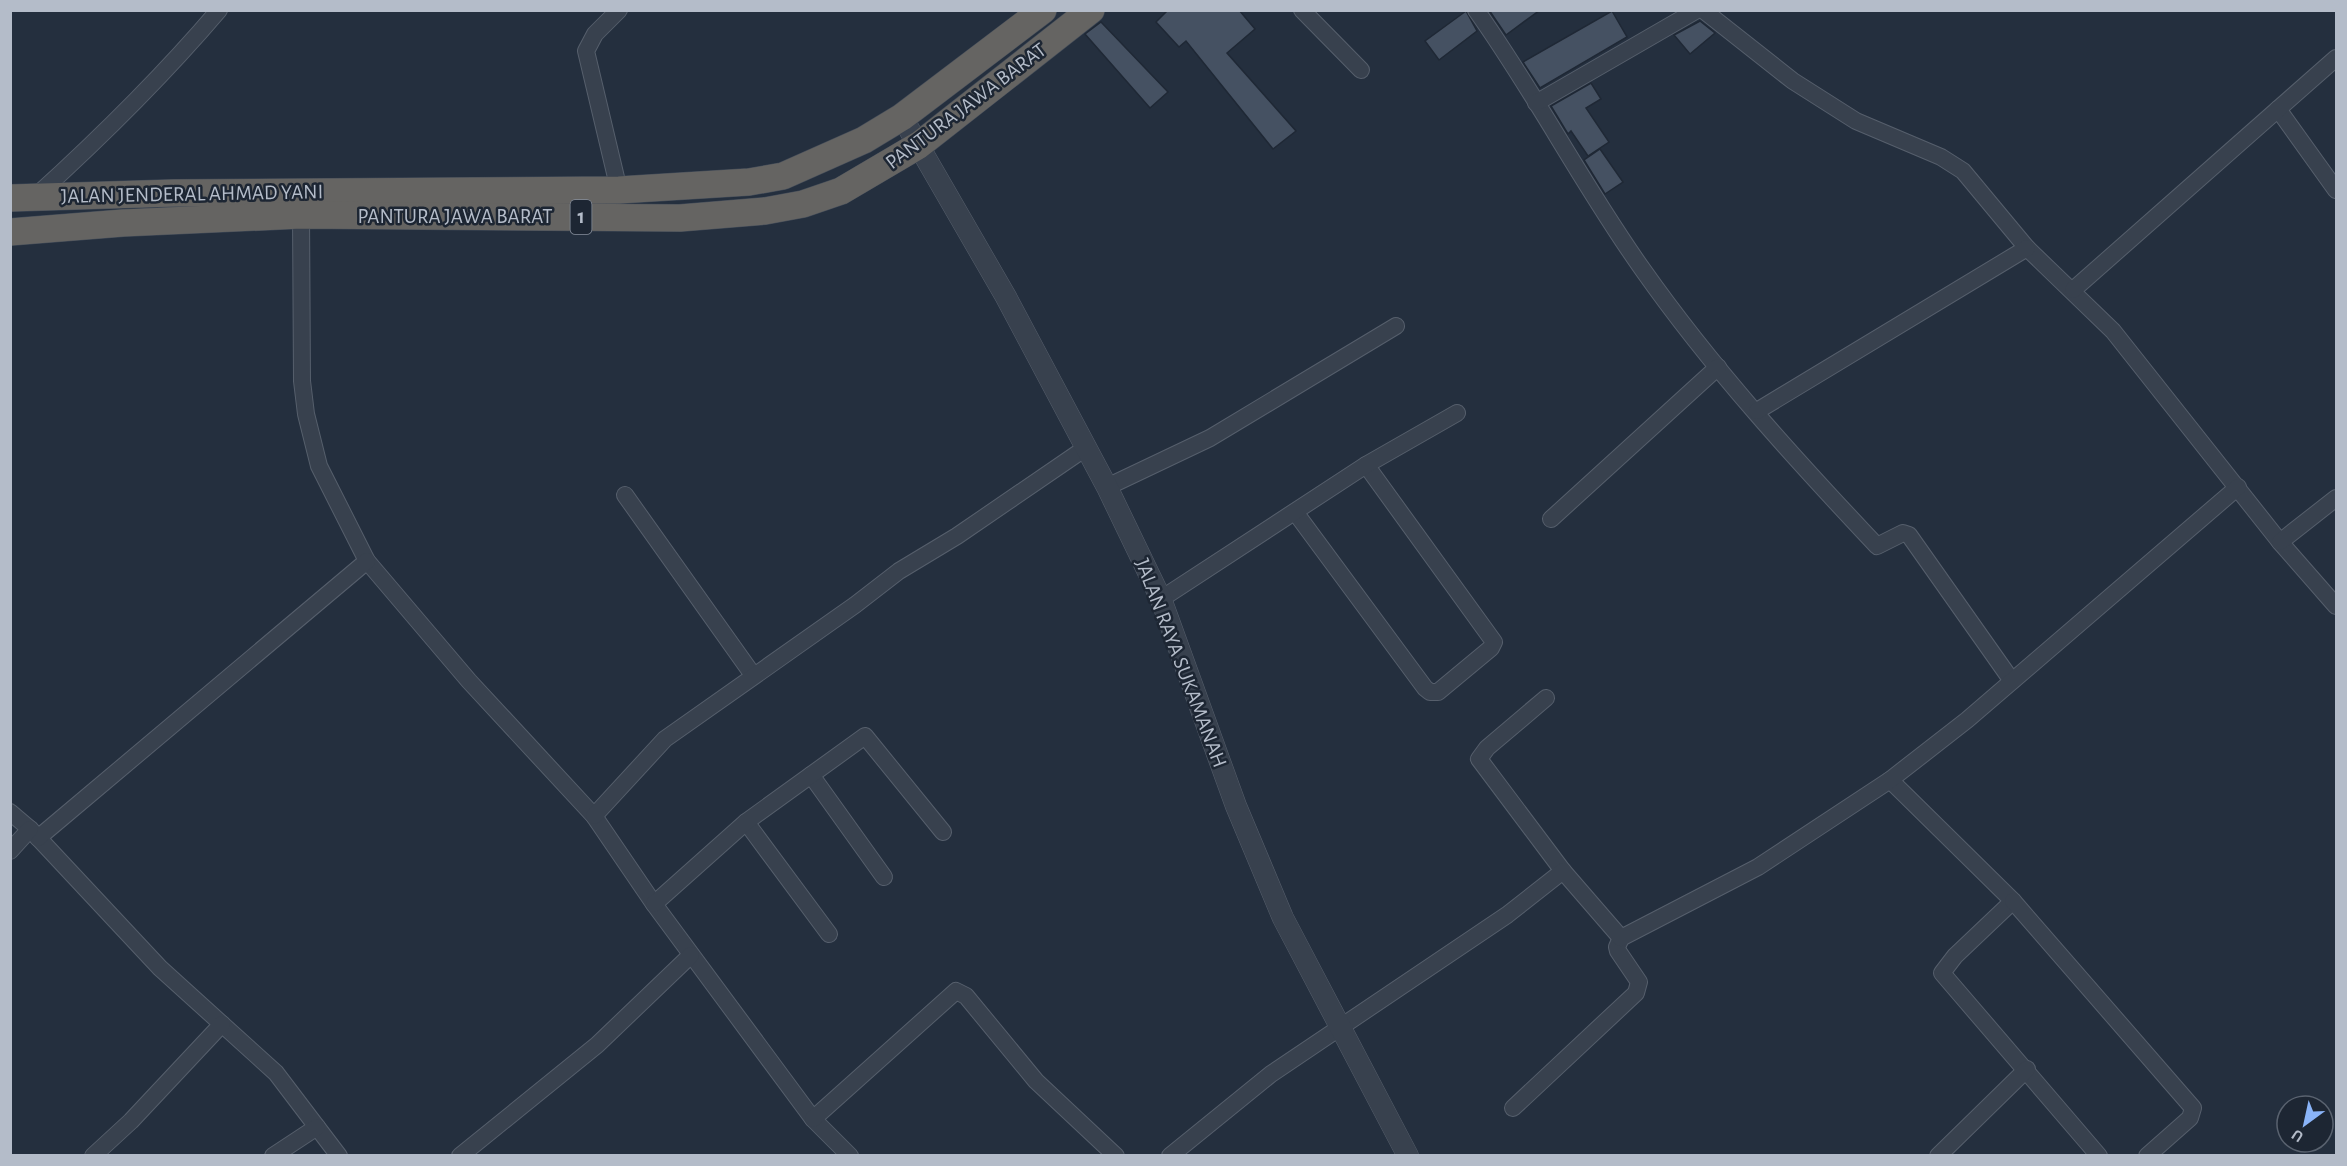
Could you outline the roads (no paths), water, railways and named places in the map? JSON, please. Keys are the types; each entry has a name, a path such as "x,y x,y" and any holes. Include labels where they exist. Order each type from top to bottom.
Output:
{"highway":[{"name":"JALAN JENDERAL AHMAD YANI","path":"23,197 209,193 619,190 749,182 783,176 864,140 902,117 1043,10"},
{"name":"PANTURA JAWA BARAT","path":"10,232 123,223 301,215 680,218 740,215 803,204 841,191 919,145 1091,10"}],"street":[{"path":"23,197 88,148 170,68 219,10"},
{"path":"619,190 586,51 595,34 620,10"},
{"path":"1302,10 1361,70"},
{"path":"1476,10 1504,50 1643,270 1718,367 1877,546 1903,533 1909,536 2012,681"},
{"path":"1536,103 1697,10"},
{"path":"1703,10 1793,81 1856,122 1941,157 1963,171 2027,248 2113,331 2280,542 2337,606"},
{"path":"2073,290 2337,58"},
{"path":"2278,109 2337,190"},
{"name":"JALAN RAYA SUKAMANAH","path":"902,117 1006,297 1107,487 1161,599 1255,853 1283,918 1408,1155"},
{"path":"301,215 302,381 306,414 320,466 367,561 469,681 594,816 654,904 813,1119 850,1155"},
{"path":"1756,411 2027,248"},
{"path":"1107,487 1210,438 1396,326"},
{"path":"1551,519 1718,367"},
{"path":"1161,599 1366,465 1457,413"},
{"path":"594,816 665,739 855,605 899,571 957,536 1087,447"},
{"path":"1295,512 1425,688 1430,692 1438,692 1491,648 1494,640 1366,465"},
{"path":"1513,1108 1636,993 1639,982 1618,951 1617,947 1621,938 1758,867 1890,780 2012,681 2238,487"},
{"path":"625,495 753,675"},
{"path":"2280,542 2337,498"},
{"path":"10,851 34,834 367,561"},
{"path":"1546,698 1487,748 1479,759 1563,871 1621,938"},
{"path":"654,904 746,822 865,736 943,832"},
{"path":"811,775 884,877"},
{"path":"1890,780 2013,901 2193,1108 2190,1118 2147,1155"},
{"path":"10,812 34,834 160,968 276,1073 339,1155"},
{"path":"746,822 829,934"},
{"path":"1170,1155 1271,1074 1339,1026 1507,915 1563,871"},
{"path":"2013,901 1955,956 1942,973 2099,1155"},
{"path":"460,1155 597,1045 691,955"},
{"path":"813,1119 956,991 966,996 1036,1081 1116,1155"},
{"path":"93,1155 131,1120 222,1024"},
{"path":"1938,1155 2027,1069"},
{"path":"273,1155 317,1127"}]}
